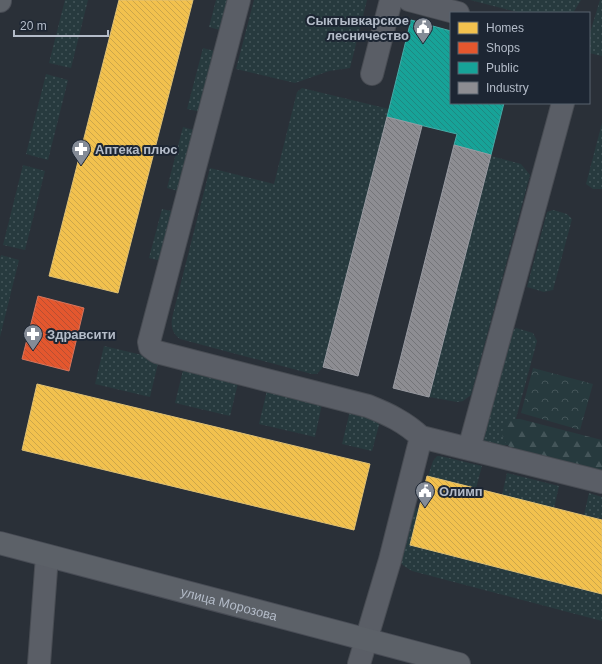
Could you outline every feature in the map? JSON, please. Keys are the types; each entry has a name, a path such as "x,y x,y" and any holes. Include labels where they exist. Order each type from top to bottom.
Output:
{"main road":[{"name":"улица Морозова","path":"0,544 459,664"}],"lane":[{"path":"240,0 149,342 150,347 157,352 368,406 389,414 411,428 421,437 602,482"},
{"path":"372,74 391,0"},
{"path":"409,0 454,12"},
{"path":"469,449 563,104"},
{"path":"359,664 390,560 421,437"},
{"path":"40,664 47,556"}],"green space":[{"path":"65,0 88,0 71,68 49,63"},
{"path":"216,0 232,0 223,31 209,27"},
{"path":"254,0 367,0 350,68 329,71 295,83 236,69"},
{"path":"470,0 581,0 574,12 517,12"},
{"path":"600,0 602,0 602,56 590,53 590,33"},
{"path":"203,48 218,52 202,112 187,109"},
{"path":"46,74 68,80 48,160 26,154"},
{"path":"302,88 389,109 323,367 317,374 312,374 180,339 174,332 172,324 172,318 210,168 274,184 297,92"},
{"path":"602,123 602,189 593,189 586,184"},
{"path":"183,127 197,131 182,192 167,188"},
{"path":"491,156 521,164 530,175 471,395 463,401 457,402 429,397"},
{"path":"23,165 45,171 25,250 3,245"},
{"path":"162,209 176,212 164,262 149,258"},
{"path":"553,210 567,214 572,219 553,290 544,292 527,287 547,212"},
{"path":"1,255 19,260 0,337 0,258"},
{"path":"516,328 533,333 537,341 509,444 492,446 482,441 509,333"},
{"path":"104,346 159,359 150,397 95,384"},
{"path":"184,366 239,379 230,416 175,403"},
{"path":"533,368 593,384 580,430 521,413"},
{"path":"268,386 323,399 315,437 259,424"},
{"path":"351,407 377,420 379,425 372,451 342,444"},
{"path":"514,419 520,419 602,440 602,471 511,448 504,440 502,432 506,424"},
{"path":"437,456 482,466 476,488 428,476 433,461"},
{"path":"507,473 559,486 554,508 502,495"},
{"path":"589,493 602,497 602,519 584,515"},
{"path":"410,507 419,509 410,545 602,594 602,621 412,571 399,561"}],"building: Homes":[{"path":"119,0 193,0 118,293 49,276"},
{"path":"37,384 370,464 354,530 22,450"},
{"path":"427,476 602,520 602,594 410,545"}],"building: Shops":[{"path":"38,296 84,308 69,371 22,359"}],"building: Public":[{"path":"411,20 450,31 450,104 504,104 491,155 454,145 457,134 387,117"}],"building: Industry":[{"path":"387,117 422,126 358,376 323,367"},
{"path":"454,145 491,155 429,397 393,388"}],"place":[{"name":"Сыктывкарское лесничество","path":"423,44"},
{"name":"Аптека плюс","path":"81,166"},
{"name":"Здравсити","path":"33,351"},
{"name":"Олимп","path":"425,508"}]}
